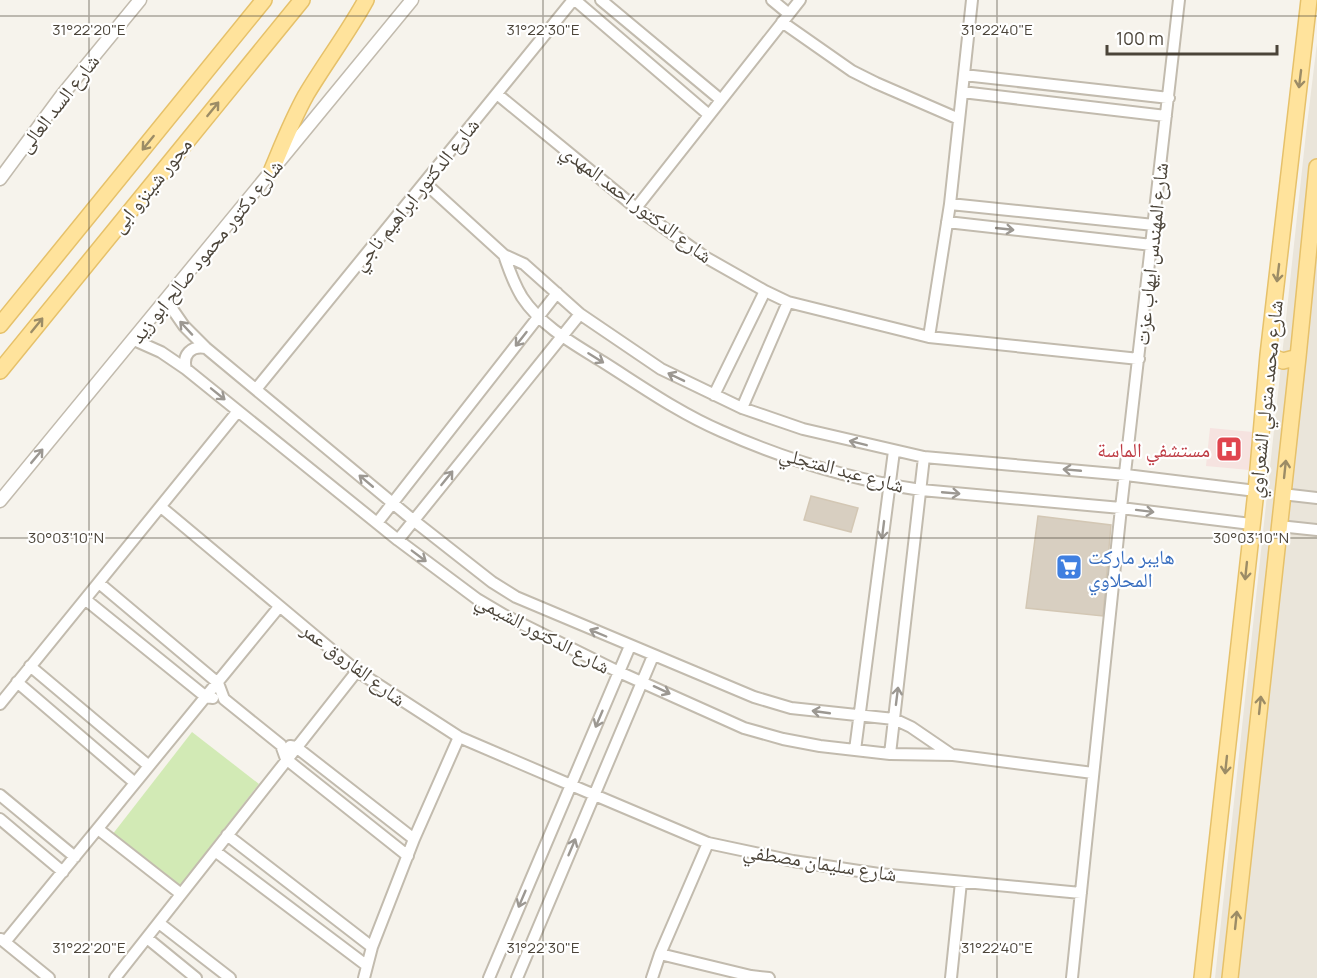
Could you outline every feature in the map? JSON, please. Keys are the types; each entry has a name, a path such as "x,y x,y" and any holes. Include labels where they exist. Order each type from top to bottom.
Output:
{"main road":[{"name":"محور شينزو ابى","path":"0,325 264,0"},
{"name":"محور شينزو ابى","path":"0,371 302,0"},
{"path":"271,171 285,136 307,94 355,21 366,0"},
{"name":"شارع محمد متولي الشعراوي","path":"1202,978 1256,491 1268,355 1309,0"},
{"name":"شارع محمد متولي الشعراوي","path":"1230,978 1317,167"},
{"path":"1268,355 1283,361 1298,357"},
{"path":"1265,387 1277,381 1286,383 1293,389"}],"street":[{"name":"شارع السد العالى","path":"0,179 62,95 140,0"},
{"name":"شارع دكتور محمود صالح ابو زيد","path":"0,501 412,0"},
{"name":"شارع الدكتور ابراهيم ناجي","path":"257,388 574,0"},
{"path":"574,0 709,115"},
{"path":"601,0 721,100"},
{"path":"772,0 785,18 860,75 891,91 958,119"},
{"path":"636,208 799,0"},
{"path":"929,337 950,204 972,0"},
{"name":"شارع المهندس ايهاب عزت","path":"1072,978 1121,508 1179,0"},
{"path":"964,75 1169,98"},
{"path":"962,92 1166,116"},
{"name":"شارع الدكتور احمد المهدي","path":"497,94 636,208 705,257 788,302 929,337 1139,359"},
{"name":"شارع عبد المتجلي","path":"425,183 504,255 524,264 580,314 661,369 742,408 803,429 924,457 1126,475 1256,491"},
{"path":"950,204 1154,225"},
{"path":"947,222 1152,245"},
{"name":"شارع عبد المتجلي","path":"504,255 523,298 562,336 654,395 720,431 794,459 889,485 921,490 1121,508 1251,524"},
{"path":"714,395 765,291"},
{"path":"377,523 557,293"},
{"name":"شارع الدكتور الشيمي","path":"166,300 184,327 206,348 257,388 393,504 492,582 516,597 754,697 791,708 894,719 911,727 952,755"},
{"path":"742,408 788,302"},
{"path":"398,540 580,314"},
{"name":"شارع الدكتور الشيمي","path":"134,340 161,352 186,369 398,540 490,608 619,672 744,728 783,739 890,754 952,755 1093,773"},
{"path":"186,369 184,361 187,353 198,347 206,348"},
{"path":"0,704 238,411"},
{"path":"855,750 894,451"},
{"path":"890,754 924,457"},
{"path":"1282,494 1317,498"},
{"name":"شارع الفاروق عمر","path":"161,507 357,671 459,737 571,785"},
{"path":"1279,526 1317,530"},
{"path":"99,582 218,683 224,699 281,745 296,747 414,839"},
{"path":"86,600 206,697 224,699"},
{"path":"50,978 2,940 63,872 279,607"},
{"path":"489,978 630,646"},
{"path":"517,978 653,656"},
{"path":"30,666 149,766"},
{"path":"115,978 357,671"},
{"path":"17,682 135,783"},
{"path":"364,978 372,947 414,839 459,737"},
{"path":"281,745 286,759 408,856"},
{"name":"شارع سليمان مصطفي","path":"571,785 708,843 793,861 879,874 1081,893"},
{"path":"0,795 75,857"},
{"path":"0,819 63,872"},
{"path":"98,829 181,894"},
{"path":"227,835 372,947"},
{"path":"652,978 660,954 708,843"},
{"path":"215,851 366,965"},
{"path":"951,978 961,882"},
{"path":"159,923 230,978"},
{"path":"147,938 196,978"},
{"path":"660,954 751,976 769,978"}],"shaded area":[{"path":"1317,43 1317,978 1215,978 1306,133"},
{"name":"مستشفي الماسة","path":"1210,428 1253,432 1249,470 1206,466"}],"green space":[{"path":"192,732 259,784 179,887 112,835"}],"building":[{"path":"811,496 858,508 851,532 804,520"},
{"name":"هايبر ماركت المحلاوي","path":"1038,516 1111,525 1103,616 1026,608"}],"place":[{"name":"مستشفي الماسة","path":"1229,449"},
{"name":"هايبر ماركت المحلاوي","path":"1069,567"}]}
